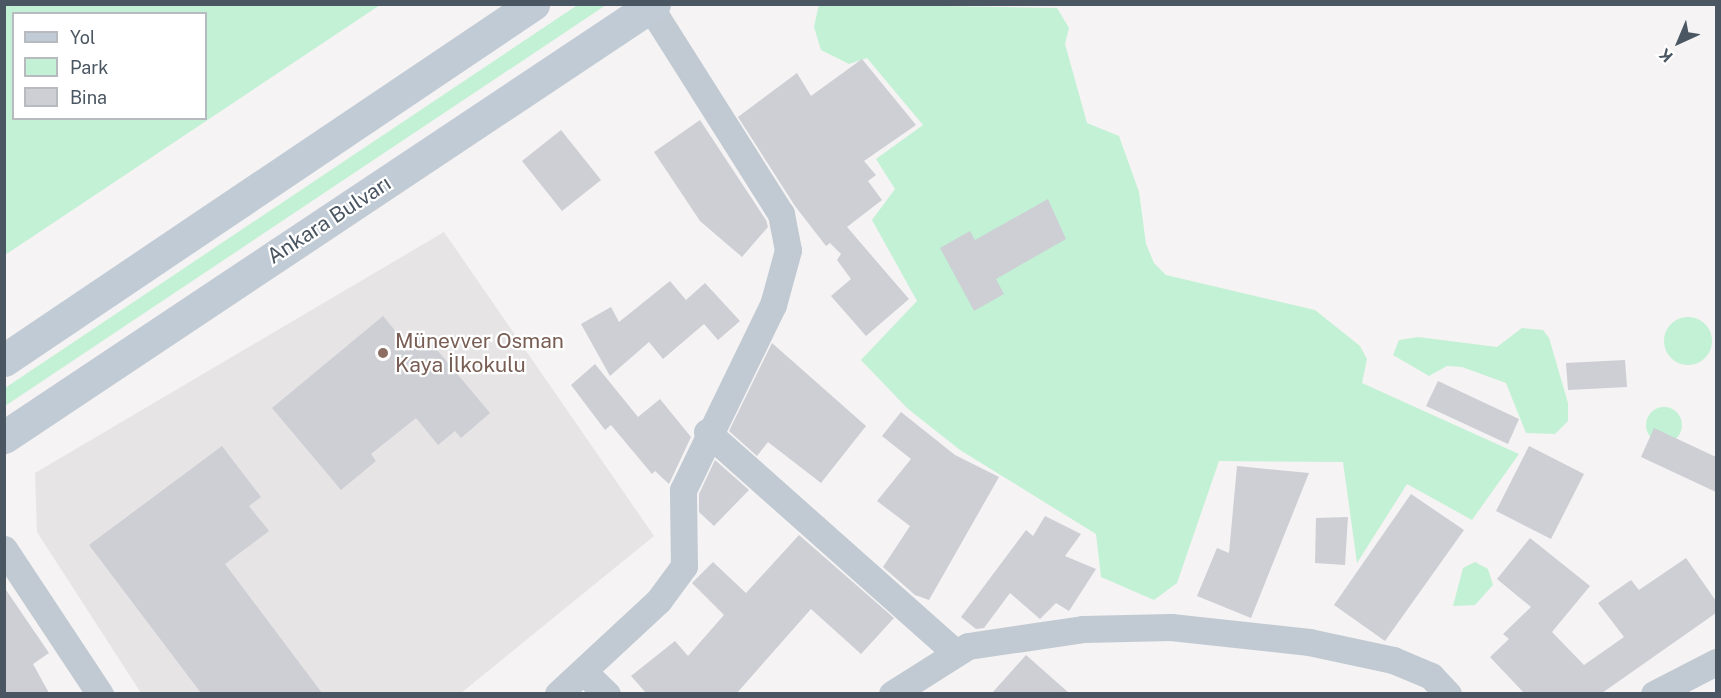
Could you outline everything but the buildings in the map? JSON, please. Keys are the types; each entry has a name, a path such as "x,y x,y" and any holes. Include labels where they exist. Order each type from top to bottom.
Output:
{"main road":[{"path":"4,360 533,4"},
{"name":"Ankara Bulvarı","path":"4,436 652,6"}],"street":[{"path":"558,693 584,672 659,600 684,566 683,490 707,432 777,295 784,276 788,231 652,6"},
{"path":"707,432 954,651"},
{"path":"4,549 100,693"},
{"path":"892,693 954,651 1010,637 1171,627 1309,642 1393,660 1431,676 1448,693"},
{"path":"1654,693 1716,662"},
{"path":"584,672 607,693"}],"shaded area":[{"name":"Münevver Osman Kaya İlkokulu","path":"444,232 654,536 461,693 141,693 37,532 35,473"}],"green space":[{"path":"5,4 380,5 5,255"},
{"path":"579,4 606,5 5,406 5,388"},
{"path":"819,4 1057,8 1069,28 1065,44 1087,123 1119,136 1139,192 1146,244 1154,263 1166,275 1315,310 1360,346 1367,359 1362,383 1519,454 1472,520 1407,484 1357,563 1343,462 1219,461 1177,583 1154,600 1101,577 1096,534 960,450 907,408 861,360 917,301 872,220 895,189 876,159 923,125 867,58 849,64 821,50 814,27"},
{"path":"1683,317 1693,317 1705,324 1712,336 1712,346 1705,358 1693,365 1683,365 1668,354 1664,346 1664,336 1675,321"},
{"path":"1522,328 1543,330 1549,338 1568,403 1568,421 1555,434 1526,433 1506,383 1462,367 1447,366 1429,376 1393,355 1399,340 1418,337 1497,347"},
{"path":"1664,407 1677,412 1682,425 1677,438 1664,443 1651,438 1646,425 1651,412"},
{"path":"1475,562 1488,569 1493,585 1475,605 1453,606 1463,568"}],"place":[{"name":"Münevver Osman Kaya İlkokulu","path":"383,353"}]}
